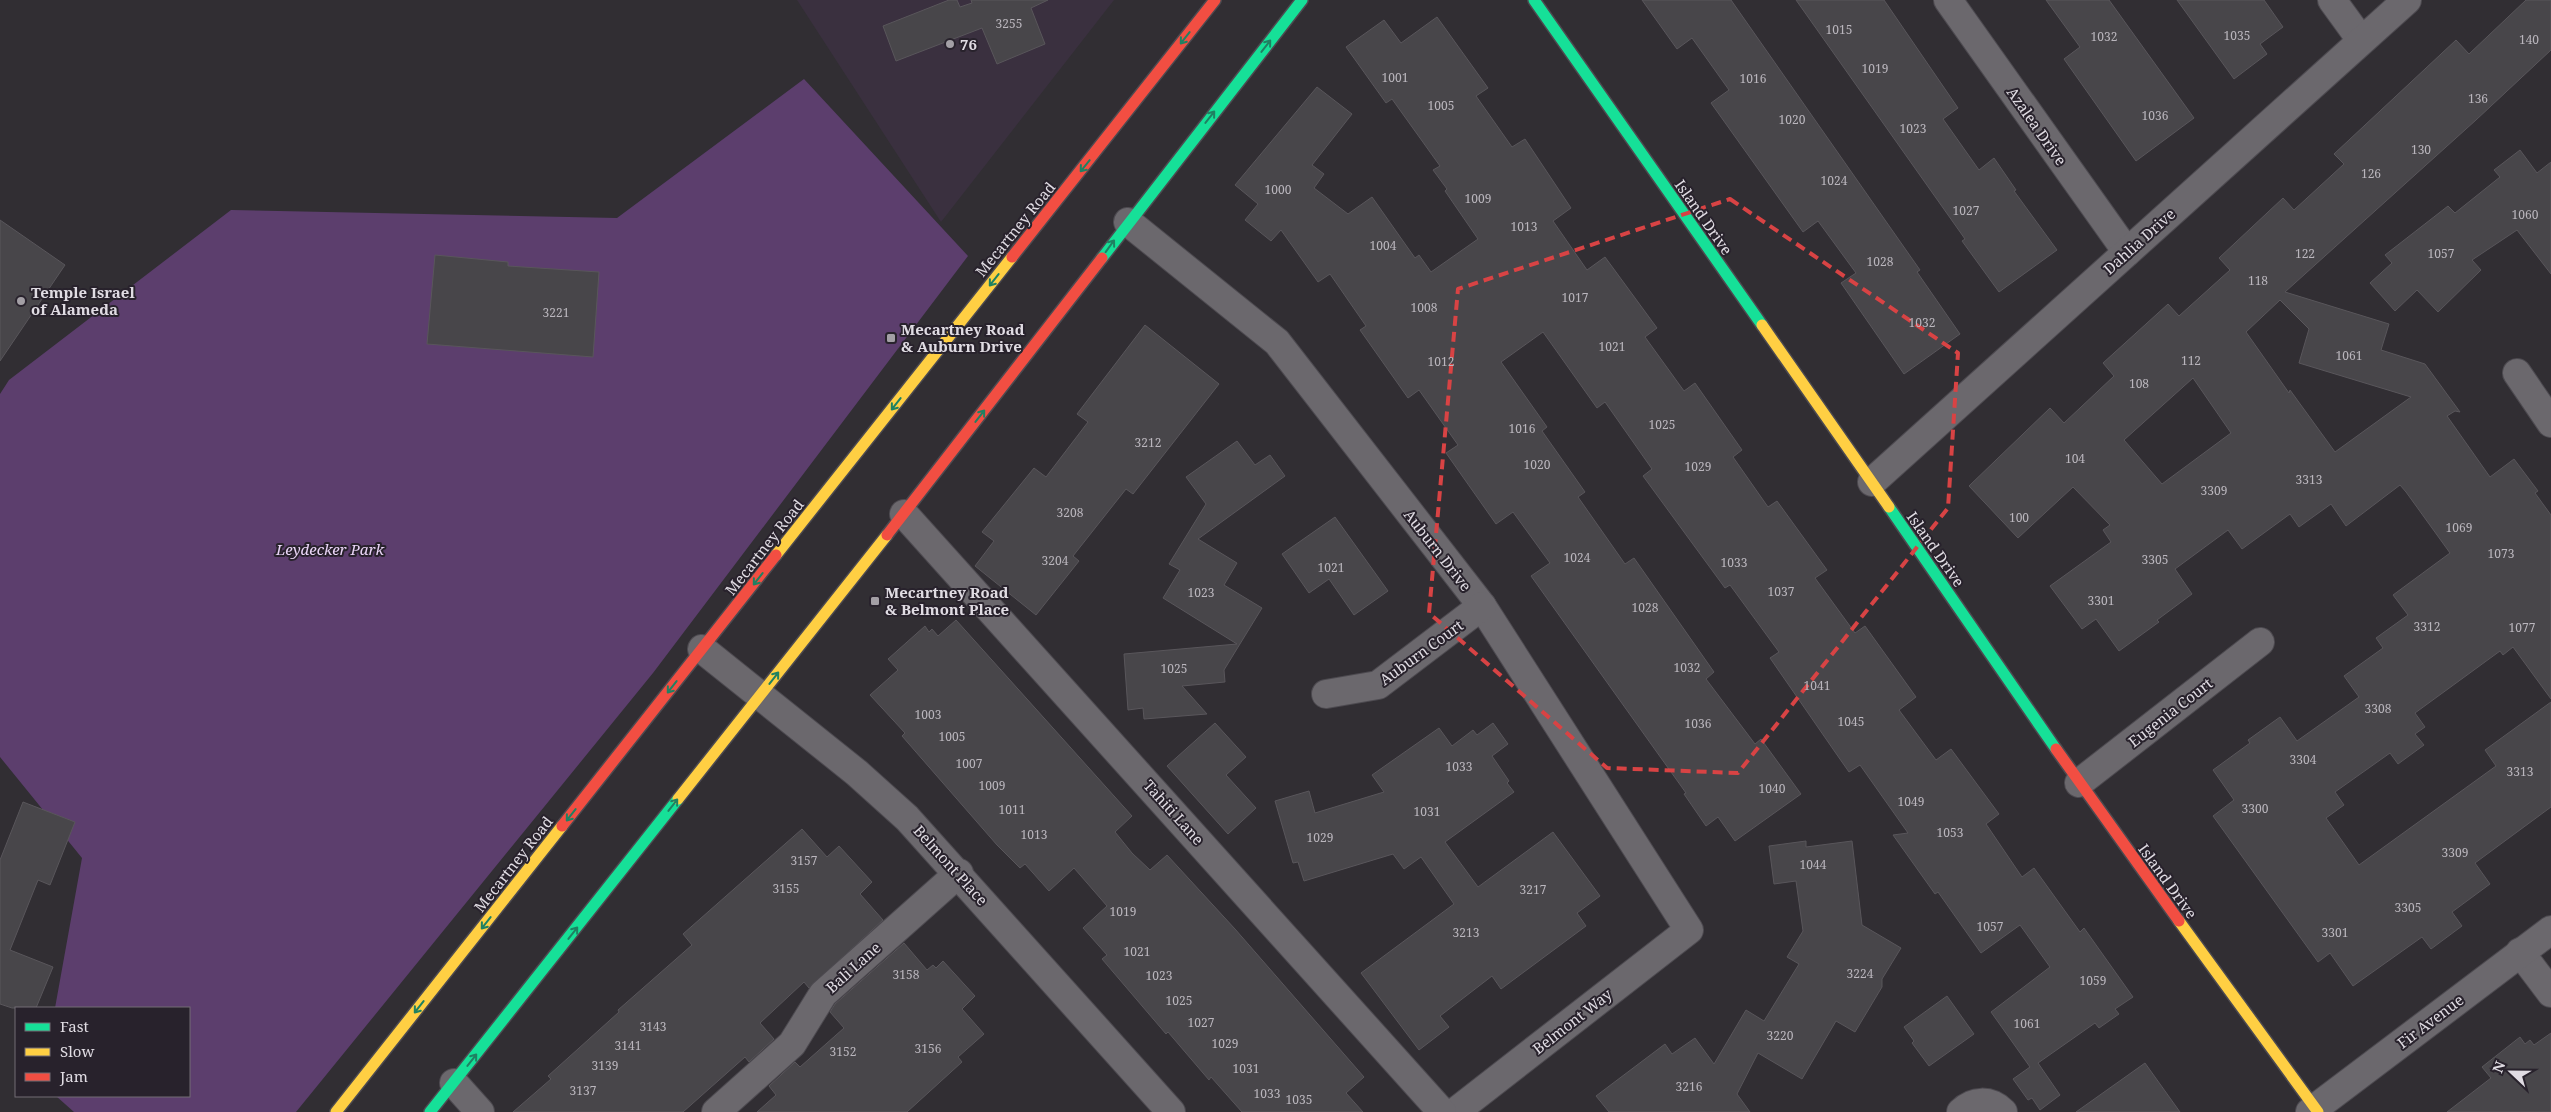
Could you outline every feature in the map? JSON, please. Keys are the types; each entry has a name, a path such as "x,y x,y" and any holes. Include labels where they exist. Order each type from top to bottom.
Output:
{"main road":[{"name":"Mecartney Road","path":"336,1112 1215,0"},
{"path":"430,1112 904,514 1082,286 1128,222 1302,0"},
{"name":"Island Drive","path":"1534,0 1872,482 2079,783 2314,1111"}],"street":[{"name":"Azalea Drive","path":"1948,0 2127,252"},
{"path":"2332,0 2361,40"},
{"name":"Dahlia Drive","path":"1872,482 2407,0"},
{"name":"Auburn Drive","path":"1128,222 1276,342 1482,606 1689,930"},
{"path":"2517,373 2551,423"},
{"name":"Tahiti Lane","path":"904,514 1442,1112"},
{"name":"Auburn Court","path":"1326,694 1378,685 1482,606"},
{"name":"Eugenia Court","path":"2079,783 2260,642"},
{"name":"Belmont Place","path":"702,649 857,773 907,818 959,873 1171,1112"},
{"name":"Bali Lane","path":"716,1112 792,1044 823,994 959,873"},
{"name":"Belmont Way","path":"1455,1112 1689,930"},
{"name":"Fir Avenue","path":"2314,1111 2551,930"},
{"path":"2520,952 2551,993"},
{"path":"454,1083 480,1112"},
{"path":"1961,1112 1969,1104 1985,1102 2003,1112"}],"highlighted area":[{"path":"1730,199 1958,353 1948,508 1738,773 1607,768 1429,613 1458,289"}],"shaded area":[{"path":"797,0 1114,0 941,222"}],"green space":[{"name":"Leydecker Park","path":"804,79 968,256 653,673 296,1112 74,1112 57,1097 190,1097 190,1007 55,1007 82,858 0,757 0,394 9,380 231,210 617,218"}],"building":[{"path":"949,0 957,0 960,7 972,3 971,0 1048,0 1031,8 1045,44 997,64 982,28 896,61 883,26"},
{"path":"1642,0 1731,0 1920,270 1917,272 1960,334 1904,374 1841,283 1856,273 1818,221 1803,232 1711,103 1729,90 1692,38 1677,49"},
{"path":"1796,0 1884,0 1958,108 1943,119 1979,170 1994,158 2016,190 2014,191 2057,250 1999,292 1962,241 1965,239"},
{"path":"2046,0 2109,0 2194,118 2136,161 2064,59 2080,47"},
{"path":"2177,0 2264,0 2283,27 2260,44 2267,54 2234,79"},
{"path":"2526,0 2551,0 2551,50 2285,292 2389,324 2381,350 2425,364 2460,412 2455,411 2447,416 2490,477 2514,459 2538,491 2535,493 2551,515 2551,699 2513,647 2503,655 2500,651 2415,713 2425,727 2415,734 2424,745 2398,764 2390,753 2335,792 2344,805 2326,818 2359,865 2496,766 2485,750 2551,702 2551,807 2475,863 2490,884 2452,912 2462,926 2431,949 2422,937 2353,986 2330,953 2318,962 2213,816 2234,800 2213,770 2250,743 2248,740 2280,717 2297,741 2359,697 2344,676 2383,648 2376,638 2408,615 2393,595 2450,553 2406,492 2400,485 2346,526 2331,504 2299,527 2290,514 2242,549 2228,530 2175,569 2192,594 2157,620 2159,622 2119,651 2096,619 2082,629 2050,586 2111,542 2103,530 2110,525 2073,487 2018,538 1969,486 2050,408 2064,423 2114,376 2103,363 2168,304 2179,316 2230,270 2219,258 2283,198 2294,210 2344,164 2334,154 2456,40 2469,54","holes":["2280,300 2309,329 2299,363 2411,397 2335,452 2290,390 2289,393 2246,332","2193,378 2231,433 2162,484 2124,440"]},
{"path":"1437,17 1488,88 1476,96 1512,147 1525,139 1571,208 1553,221 1587,270 1605,257 1657,328 1645,337 1684,391 1695,383 1742,450 1733,457 1768,507 1777,501 1827,570 1815,578 1855,633 1865,626 1916,697 1899,710 1936,760 1951,749 1999,814 1986,824 2022,877 2034,868 2080,932 2084,928 2133,997 2115,1009 2119,1014 2099,1028 2095,1023 2038,1063 2060,1095 2040,1110 2032,1098 2028,1100 2013,1079 2030,1067 1991,1012 2050,967 2020,925 1981,953 1938,892 1935,894 1893,835 1908,833 1860,765 1849,772 1770,658 1779,652 1730,585 1725,588 1643,476 1652,469 1605,402 1597,408 1543,332 1501,362 1547,427 1542,431 1585,492 1578,497 1625,564 1634,558 1714,672 1706,679 1755,744 1761,739 1801,794 1735,841 1718,817 1706,826 1684,794 1686,793 1531,576 1550,563 1513,512 1496,524 1446,453 1458,445 1419,390 1408,398 1360,330 1366,326 1330,274 1318,282 1281,230 1271,241 1245,220 1258,204 1235,185 1317,87 1352,114 1312,165 1324,174 1314,188 1348,214 1372,197 1415,258 1419,255 1431,272 1478,239 1433,170 1440,166 1392,99 1386,103 1346,47 1384,20 1401,43"},
{"path":"2520,150 2537,173 2551,162 2551,274 2517,230 2472,260 2481,270 2438,312 2417,290 2395,311 2370,283 2392,263 2385,255 2448,206 2455,213 2500,177 2494,170"},
{"name":"Temple Israel of Alameda","path":"0,220 65,265 0,361"},
{"path":"435,255 508,262 508,266 599,272 593,357 427,344"},
{"path":"1145,325 1219,384 1133,494 1126,489 1073,556 1079,561 1036,615 975,566 994,541 982,532 1034,468 1046,477 1088,422 1077,414"},
{"path":"1237,441 1255,465 1270,455 1285,476 1198,539 1237,563 1224,585 1262,608 1224,670 1225,682 1182,686 1207,714 1144,719 1143,708 1128,710 1124,654 1237,644 1163,598 1180,570 1169,564 1206,504 1186,477"},
{"path":"1335,517 1388,591 1354,615 1329,579 1309,593 1282,554"},
{"path":"956,620 1132,816 1115,832 1132,853 1150,870 1167,855 1235,929 1364,1077 1346,1093 1363,1112 1242,1112 1211,1077 1209,1080 1168,1032 1166,1034 1102,959 1107,955 1083,928 1107,906 1074,868 1049,891 1025,864 1020,868 997,845 902,736 905,733 870,695 898,670 888,659 925,626 929,632 932,629 938,636"},
{"path":"1215,723 1246,757 1226,775 1256,808 1228,834 1167,766"},
{"path":"1493,723 1508,744 1492,756 1514,792 1445,842 1478,887 1553,832 1600,896 1577,913 1586,926 1501,989 1492,976 1440,1016 1449,1027 1419,1050 1361,973 1454,904 1421,857 1404,869 1393,854 1304,881 1298,862 1293,863 1275,801 1309,791 1315,813 1384,792 1372,775 1439,728 1452,746 1473,730 1477,735"},
{"path":"23,802 75,822 50,885 38,880 10,950 53,967 36,1007 12,1008 0,1004 0,860"},
{"path":"802,829 827,857 839,846 872,882 860,894 883,920 809,988 804,982 760,1023 774,1039 749,1062 745,1057 683,1112 513,1112 551,1079 548,1076 619,1012 618,1010 692,945 683,934"},
{"path":"1806,841 1806,847 1852,841 1862,925 1901,948 1882,979 1882,987 1855,1032 1836,1021 1802,1079 1758,1053 1737,1094 1750,1112 1609,1112 1596,1096 1665,1044 1672,1054 1695,1038 1714,1064 1746,1010 1764,1021 1799,964 1787,957 1803,931 1796,881 1774,884 1769,846"},
{"path":"904,943 927,970 933,965 936,968 943,961 975,996 962,1009 984,1034 958,1057 962,1062 907,1112 757,1112 776,1095 769,1086 795,1062 800,1067 844,1028 830,1012 835,1004"},
{"path":"1947,996 1974,1034 1929,1066 1912,1043 1914,1041 1904,1027"},
{"path":"2551,1033 2551,1112 2447,1112 2491,1078 2482,1067 2520,1037 2525,1044 2530,1040 2534,1045"},
{"path":"2145,1063 2180,1112 2076,1112"}],"traffic: fast":[{"path":"1102,258 1302,0"},
{"path":"1534,0 1762,325"},
{"path":"1889,507 2056,749"},
{"path":"430,1112 678,799"}],"traffic: slow":[{"path":"776,555 1012,257"},
{"path":"1762,325 1889,507"},
{"path":"678,799 887,535"},
{"path":"336,1112 562,826"},
{"path":"2179,921 2318,1112"}],"traffic: jam":[{"path":"1012,257 1215,0"},
{"path":"887,535 1102,258"},
{"path":"562,826 776,555"},
{"path":"2056,749 2179,921"}],"place":[{"name":"76","path":"950,44"},
{"name":"Temple Israel of Alameda","path":"21,301"},
{"name":"Mecartney Road & Auburn Drive","path":"891,338"},
{"name":"Mecartney Road & Belmont Place","path":"875,601"}]}
